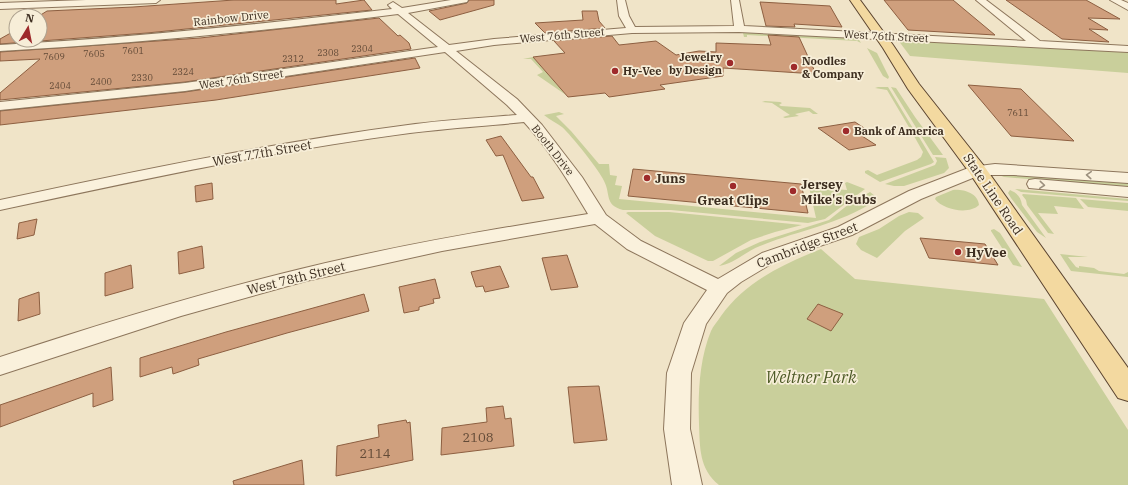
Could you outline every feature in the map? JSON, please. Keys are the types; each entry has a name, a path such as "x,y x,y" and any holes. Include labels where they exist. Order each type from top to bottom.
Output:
{"main road":[{"name":"State Line Road","path":"855,0 881,36 913,86 977,170 1057,289 1128,390"}],"street":[{"path":"0,6 156,0"},
{"name":"Rainbow Drive","path":"0,48 166,37 393,5 464,0"},
{"path":"621,0 624,16 632,30"},
{"path":"735,0 739,29"},
{"path":"980,0 1037,44"},
{"path":"1114,0 1128,7"},
{"name":"Booth Drive","path":"393,5 512,102 556,150 599,218 634,245 720,288"},
{"name":"West 76th Street","path":"0,106 185,86 446,48 526,38 632,30 739,29 1128,49"},
{"name":"West 77th Street","path":"0,205 224,159 320,143 410,129 526,118"},
{"path":"977,170 1002,179 1019,183 1128,192"},
{"name":"Cambridge Street","path":"687,485 677,429 679,373 695,323 720,288 745,269 794,247 845,231 915,195 977,170 1014,170 1128,178"},
{"name":"West 78th Street","path":"0,366 70,342 181,308 340,266 488,236 599,218"}],"green space":[{"path":"743,33 858,38 861,43 857,41 747,35 747,37 744,37"},
{"path":"898,40 1128,51 1128,73 910,56"},
{"path":"867,48 877,53 889,77 888,79 883,76"},
{"path":"533,57 566,95 537,75 543,72 531,59 523,59"},
{"path":"888,87 917,135 913,134 887,90 875,88"},
{"path":"891,87 896,88 943,155 933,155"},
{"path":"762,102 780,102 782,103 779,105 781,106 810,108 818,114 813,114 809,111 795,114 799,116 785,118 783,117 790,115 772,103"},
{"path":"559,112 564,114 556,116 599,164 609,164 610,175 617,176 615,185 622,186 619,199 816,218 809,187 847,190 845,183 847,182 865,189 825,219 808,223 671,210 623,210 617,208 610,202 606,186 601,176 578,145 562,127 544,115"},
{"path":"914,136 919,137 934,162 880,182 865,173 865,171 868,170 877,175 917,160 921,157 923,152"},
{"path":"935,157 946,158 949,168 944,173 904,186 885,184 935,165 937,161"},
{"path":"1001,173 1128,183 1128,187 1004,177 999,175"},
{"path":"1015,189 1128,199 1128,201 1021,192"},
{"path":"953,190 965,191 973,195 976,197 979,205 969,210 956,210 944,206 935,199 936,197"},
{"path":"1010,190 1015,192 1021,200 1022,205 1046,238 1037,232 1011,198 1008,193"},
{"path":"870,192 875,196 875,201 847,216 833,222 775,240 750,251 730,263 719,266 736,253 760,242 829,220 849,204"},
{"path":"1022,195 1076,198 1084,209 1054,206 1058,214 1038,213 1054,234 1048,233 1027,205 1026,200"},
{"path":"1080,199 1128,203 1128,211 1088,207"},
{"path":"669,212 802,225 751,240 713,261 708,261 655,236 626,213"},
{"path":"909,212 918,213 924,218 905,231 877,258 861,250 856,244 859,237 879,229 899,216"},
{"path":"994,229 1000,233 1022,267 1013,265 991,231"},
{"name":"Weltner Park","path":"821,249 855,279 1044,299 1128,430 1128,485 719,485 712,479 704,465 700,450 700,377 704,354 711,331 731,304 741,293 753,284 779,268"},
{"path":"1060,254 1088,257 1068,257 1076,267 1094,268 1099,271 1124,274 1128,272 1128,277 1071,271"}],"building":[{"path":"234,0 336,0 336,4 364,0 372,10 147,33 48,40 48,11"},
{"path":"469,0 494,0 494,5 440,20 429,11 467,3"},
{"path":"884,0 953,0 995,35 908,30"},
{"path":"1006,0 1086,0 1120,19 1088,18 1108,30 1089,29 1109,42 1062,39"},
{"path":"760,2 830,6 842,27 794,24 795,27 766,26"},
{"path":"582,11 597,11 599,21 605,28 545,33 535,23 583,20"},
{"path":"379,18 398,36 400,35 409,43 411,49 185,82 0,100 0,93 40,59 0,61 0,52 200,38"},
{"path":"8,34 8,43 0,44 0,39"},
{"path":"768,35 799,37 816,74 723,68 723,76 660,85 665,89 609,97 605,93 568,97 533,57 565,53 554,41 612,36 619,45 656,41 676,55 699,51 716,52 716,43 771,45"},
{"path":"415,58 420,68 216,100 0,125 0,111 185,92"},
{"path":"968,85 1021,89 1074,141 1011,136"},
{"name":"Bank of America","path":"855,122 873,134 862,136 876,145 849,150 818,128"},
{"path":"501,136 531,177 533,177 544,198 522,201 503,155 496,156 486,140"},
{"path":"633,169 801,184 808,213 628,196"},
{"path":"212,183 213,199 196,202 195,186"},
{"path":"37,219 34,235 17,239 19,223"},
{"path":"920,238 985,244 998,265 929,258"},
{"path":"202,246 204,268 179,274 178,252"},
{"path":"567,255 578,287 551,290 542,258"},
{"path":"131,265 133,288 105,296 105,273"},
{"path":"500,266 509,287 485,292 483,286 476,287 471,272"},
{"path":"435,279 440,298 433,299 434,303 419,307 419,310 404,313 399,287"},
{"path":"39,292 40,314 18,321 19,299"},
{"path":"364,294 369,311 198,359 199,365 173,374 172,367 140,377 140,358 226,332"},
{"path":"818,304 843,314 831,331 807,319"},
{"path":"111,367 113,400 93,407 93,393 0,427 0,405"},
{"path":"599,386 607,440 574,443 568,387"},
{"path":"503,406 505,419 511,418 514,446 441,455 442,428 487,422 486,408"},
{"path":"406,420 407,423 410,422 413,460 336,476 337,446 379,437 378,425"},
{"path":"302,460 304,485 234,485 233,481"}],"place":[{"name":"Jewelry by Design","path":"730,63"},
{"name":"Noodles & Company","path":"794,67"},
{"name":"Hy-Vee","path":"615,71"},
{"name":"Bank of America","path":"846,131"},
{"name":"Juns","path":"647,178"},
{"name":"Great Clips","path":"733,186"},
{"name":"Jersey Mike's Subs","path":"793,191"},
{"name":"HyVee","path":"958,252"}]}
